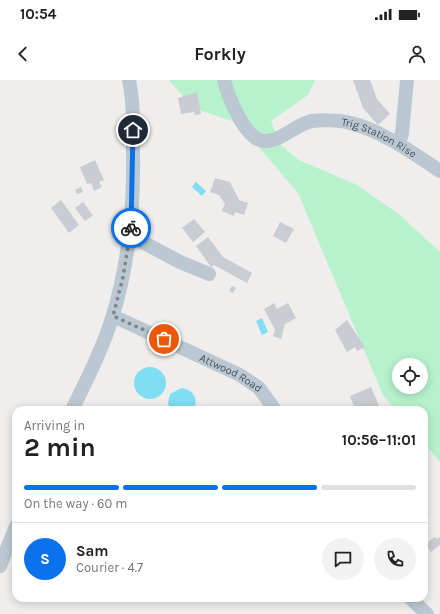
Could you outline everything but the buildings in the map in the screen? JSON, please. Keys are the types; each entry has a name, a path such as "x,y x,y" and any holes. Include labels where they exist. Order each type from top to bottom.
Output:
{"street":[{"path":"74,406 98,355 113,316 131,236 134,161 132,107 129,80"},
{"name":"Trig Station Rise","path":"224,80 228,96 238,115 255,137 264,141 275,139 312,121 346,122 399,144 440,171"},
{"path":"399,144 402,133 407,80"},
{"path":"131,236 180,262 209,274"},
{"name":"Attwood Road","path":"113,316 240,374 259,388 272,406"},
{"path":"1,559 12,535"},
{"path":"414,602 427,614"}],"green space":[{"path":"169,80 315,80 308,95 271,121 281,145 299,160 357,185 400,215 440,252 440,462 428,448 428,406 393,406 383,395 298,193 238,123 193,108"}],"water":[{"path":"196,182 206,191 202,196 192,187"},
{"path":"262,318 268,332 262,335 256,321"},
{"path":"147,367 153,367 163,374 166,383 165,389 159,396 153,399 147,399 137,392 134,386 134,380 141,370"},
{"path":"181,388 189,390 194,395 196,402 195,406 169,406 170,394"}],"way so far":[{"path":"131,228 131,236 123,277 113,316 164,339"}],"route":[{"path":"131,228 134,182 133,130"}]}
